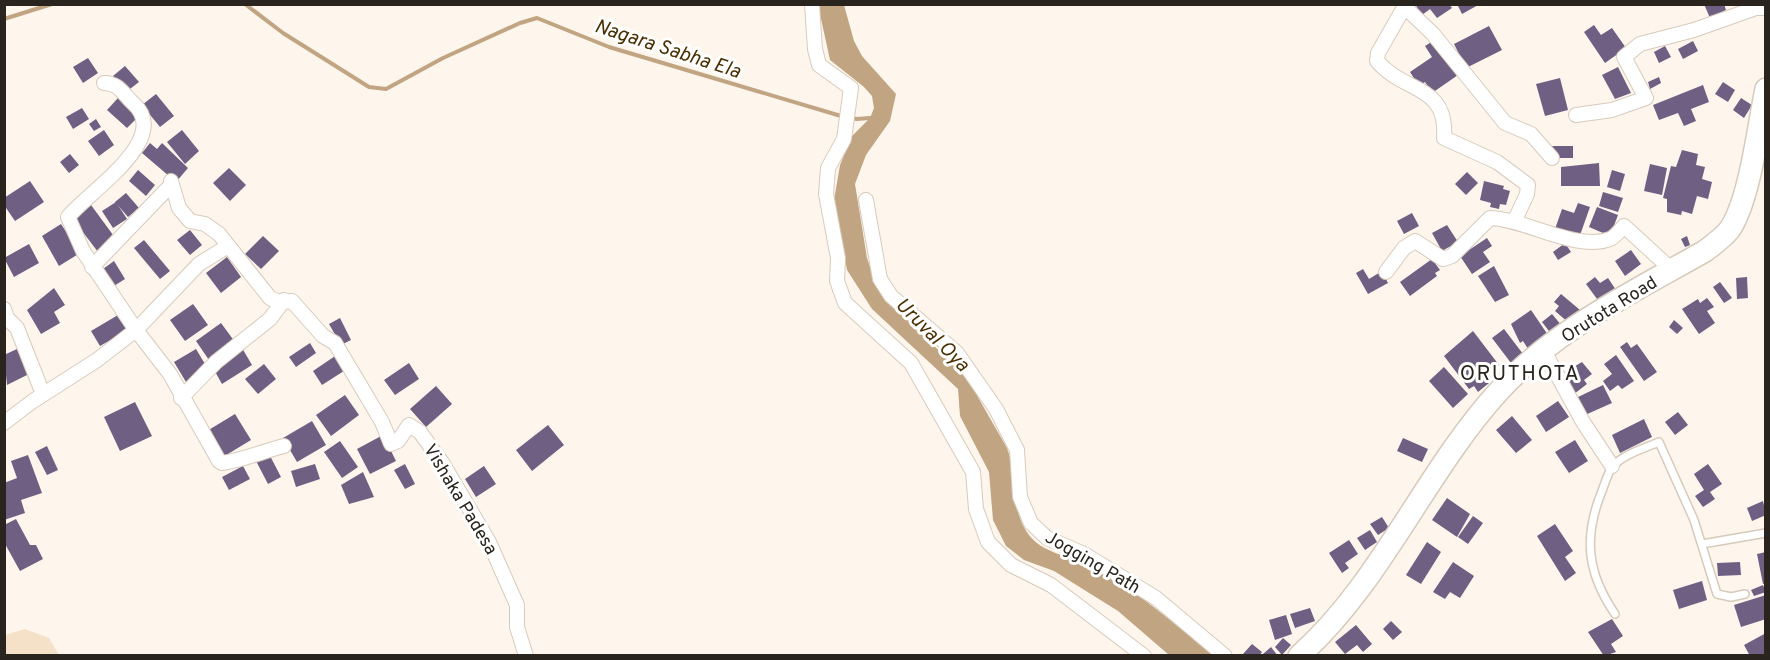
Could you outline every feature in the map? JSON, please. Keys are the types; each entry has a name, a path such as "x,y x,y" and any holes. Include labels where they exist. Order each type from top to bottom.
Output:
{"main road":[{"name":"Orutota Road","path":"1299,656 1338,617 1479,415 1500,389 1544,351 1716,243 1731,227 1746,182 1766,89"}],"street":[{"path":"812,4 819,65 851,88 847,124 837,153 828,168 826,194 838,258 837,281 845,303 911,363 972,472 975,509 988,542 1011,565 1051,585 1144,656"},
{"path":"1576,115 1612,110 1646,98 1624,57 1640,44 1694,30 1756,8 1766,8"},
{"path":"1515,220 1527,194 1528,184 1497,162 1444,138 1445,122 1438,103 1426,93 1395,77 1377,61 1378,53 1402,11 1409,11 1433,34 1505,123 1531,134 1552,158"},
{"path":"104,83 117,86 140,109 145,122 143,137 133,152 68,217 92,267 170,375 181,398 222,463 284,446"},
{"name":"Vishaka Padesa","path":"92,267 171,183 179,208 189,221 211,227 239,256 270,298 279,302 292,301 323,336 335,343 382,422 392,444 398,441 406,427 413,426 443,464 489,542 506,579 517,605 517,627 526,656"},
{"name":"Jogging Path","path":"866,200 880,279 891,296 957,353 996,409 1017,450 1020,497 1031,523 1047,538 1084,554 1156,598 1225,656"},
{"path":"1386,272 1404,248 1415,241 1443,259 1452,256 1490,218 1515,220 1560,236 1588,242 1611,239 1624,226 1672,270"},
{"path":"4,423 43,394 98,360 136,330 199,264 228,246"},
{"path":"181,398 216,362 270,319 284,300"},
{"path":"4,309 7,318 17,328 43,394"},
{"path":"1544,351 1583,422 1612,466"}],"lane":[{"path":"1615,614 1605,601 1591,565 1589,533 1597,502 1612,466 1659,442 1694,520 1717,594 1731,597 1745,594"},
{"path":"1702,544 1766,533"}],"shaded area":[{"path":"818,5 844,5 854,41 862,56 896,94 890,121 866,155 855,184 867,258 874,279 884,297 967,378 1007,448 1016,503 1029,535 1041,546 1089,565 1123,584 1215,655 1169,655 1118,611 1054,571 1024,560 1006,546 993,520 989,472 960,416 958,389 872,309 847,270 834,200 840,165 852,136 870,118 874,108 872,96 864,87 830,60"},
{"path":"25,629 49,638 59,655 5,655 5,635"}],"building":[{"path":"1415,4 1449,4 1452,8 1437,18 1430,9 1422,15"},
{"path":"1457,4 1480,4 1462,14"},
{"path":"1704,4 1724,4 1726,10 1710,18"},
{"path":"1594,25 1601,35 1612,28 1626,48 1605,63 1584,32"},
{"path":"1489,26 1502,50 1466,68 1454,44"},
{"path":"1433,41 1458,75 1432,93 1425,82 1419,86 1410,72 1432,57 1425,46"},
{"path":"1693,41 1698,51 1683,59 1678,49"},
{"path":"1665,46 1671,57 1659,63 1654,52"},
{"path":"88,58 98,73 83,83 73,67"},
{"path":"125,66 139,82 126,92 113,76"},
{"path":"1618,67 1631,93 1615,99 1602,75"},
{"path":"1659,77 1661,83 1650,89 1648,82"},
{"path":"1560,78 1568,110 1545,116 1536,84"},
{"path":"1723,82 1735,90 1728,102 1715,94"},
{"path":"1703,85 1709,102 1691,109 1696,121 1684,126 1678,113 1659,120 1653,105"},
{"path":"156,94 174,116 160,127 142,105"},
{"path":"118,98 138,117 127,128 107,110"},
{"path":"1741,98 1752,105 1744,118 1733,110"},
{"path":"82,108 89,119 73,129 66,117"},
{"path":"96,119 101,127 94,131 89,124"},
{"path":"104,130 114,145 99,156 88,141"},
{"path":"182,130 199,151 185,164 167,142"},
{"path":"150,143 157,149 162,143 188,168 176,182 142,153"},
{"path":"1552,146 1573,146 1573,158 1552,158"},
{"path":"1682,150 1698,154 1696,165 1705,167 1702,179 1712,182 1708,199 1697,196 1692,214 1682,211 1681,215 1667,212 1667,199 1663,198 1671,166 1676,167"},
{"path":"70,154 79,165 69,173 60,162"},
{"path":"1599,163 1600,186 1561,186 1561,167"},
{"path":"1650,164 1667,168 1662,195 1644,191"},
{"path":"229,168 246,185 230,201 213,183"},
{"path":"138,170 155,185 146,196 129,181"},
{"path":"1612,170 1625,174 1620,191 1607,187"},
{"path":"1467,172 1478,183 1466,195 1455,184"},
{"path":"30,181 44,202 15,221 4,205 4,198"},
{"path":"1484,181 1504,186 1503,189 1510,191 1506,205 1500,204 1499,209 1490,207 1491,203 1480,200"},
{"path":"1603,192 1623,198 1618,212 1599,206"},
{"path":"126,193 139,208 128,217 115,202"},
{"path":"116,202 127,219 113,228 102,211"},
{"path":"1578,203 1590,207 1579,238 1555,229 1562,209 1574,213"},
{"path":"91,205 116,239 98,252 73,219"},
{"path":"1597,207 1618,215 1610,236 1589,227"},
{"path":"1412,213 1419,226 1404,234 1397,221"},
{"path":"61,224 80,253 59,266 42,236"},
{"path":"1447,225 1458,242 1442,251 1432,233"},
{"path":"190,230 202,245 190,255 177,240"},
{"path":"263,236 279,251 261,269 245,254"},
{"path":"1687,236 1690,245 1685,247 1681,239"},
{"path":"1487,238 1492,246 1483,252 1490,262 1472,274 1460,256"},
{"path":"144,240 170,271 160,279 134,248"},
{"path":"1565,243 1571,252 1558,260 1553,252"},
{"path":"29,244 39,263 14,277 4,258"},
{"path":"1631,250 1641,264 1625,276 1615,261"},
{"path":"227,257 241,277 221,293 206,273"},
{"path":"1432,259 1440,270 1435,273 1437,276 1410,296 1400,282"},
{"path":"114,261 125,279 114,286 103,269"},
{"path":"1494,266 1509,295 1495,302 1478,276"},
{"path":"1363,269 1369,279 1382,271 1388,283 1368,294 1356,273"},
{"path":"1595,277 1600,283 1608,278 1616,290 1600,303 1586,284"},
{"path":"1747,277 1748,298 1737,299 1736,278"},
{"path":"1720,282 1732,298 1724,303 1713,287"},
{"path":"54,288 65,305 54,312 60,323 41,334 27,310"},
{"path":"1561,294 1580,310 1569,323 1555,311 1559,306 1554,302"},
{"path":"1707,298 1714,307 1707,311 1715,323 1699,334 1682,309 1698,299 1700,303"},
{"path":"193,304 208,325 185,341 170,320"},
{"path":"1531,310 1548,335 1528,349 1523,341 1520,343 1511,324"},
{"path":"1552,314 1562,326 1552,335 1542,322"},
{"path":"118,315 128,330 100,346 91,331"},
{"path":"340,318 351,340 341,345 329,324"},
{"path":"1674,320 1683,328 1677,334 1669,327"},
{"path":"221,323 235,342 209,360 196,341"},
{"path":"1504,329 1523,354 1511,363 1492,338"},
{"path":"1473,331 1499,365 1484,377 1489,383 1478,392 1474,386 1469,389 1444,356"},
{"path":"1627,342 1631,348 1637,344 1657,372 1644,381 1620,347"},
{"path":"310,343 316,353 296,367 289,357"},
{"path":"242,348 252,365 222,384 213,368"},
{"path":"17,349 29,374 7,385 4,355"},
{"path":"196,349 208,369 186,382 174,362"},
{"path":"338,354 347,369 322,385 313,371"},
{"path":"1616,355 1634,381 1622,389 1618,385 1610,391 1603,381 1612,374 1604,364"},
{"path":"1582,362 1592,374 1584,380 1587,384 1574,394 1560,375"},
{"path":"409,363 419,379 395,395 384,380"},
{"path":"264,364 276,379 258,394 245,379"},
{"path":"1444,367 1468,394 1453,408 1429,381"},
{"path":"1603,385 1612,403 1585,415 1576,398"},
{"path":"436,386 452,404 426,427 410,409"},
{"path":"345,395 359,415 331,436 316,415"},
{"path":"1558,401 1569,417 1546,432 1536,416"},
{"path":"135,402 152,436 120,451 104,417"},
{"path":"1678,412 1688,425 1675,435 1665,422"},
{"path":"235,414 251,440 223,457 207,431"},
{"path":"1512,416 1532,440 1516,453 1496,430"},
{"path":"1644,419 1652,437 1620,453 1612,435"},
{"path":"312,421 326,445 297,462 283,438"},
{"path":"548,425 564,445 532,471 516,450"},
{"path":"383,435 396,461 370,474 357,449"},
{"path":"1403,438 1428,449 1422,462 1397,451"},
{"path":"1575,440 1588,461 1569,473 1555,452"},
{"path":"340,441 358,467 342,478 324,452"},
{"path":"47,446 58,470 47,475 35,452"},
{"path":"268,452 281,477 268,484 255,459"},
{"path":"28,455 42,493 21,500 25,513 4,520 4,483 17,478 11,461"},
{"path":"315,464 320,479 296,487 291,471"},
{"path":"405,464 415,484 405,489 394,470"},
{"path":"1708,464 1722,484 1710,492 1715,499 1703,507 1695,496 1704,490 1694,474"},
{"path":"243,466 250,479 229,490 222,477"},
{"path":"484,466 496,484 476,497 465,479"},
{"path":"363,472 374,497 349,504 341,485"},
{"path":"1447,498 1470,514 1457,537 1432,520"},
{"path":"1763,501 1766,515 1752,521 1747,508"},
{"path":"1473,516 1483,523 1468,544 1458,537"},
{"path":"1382,517 1389,528 1378,535 1370,524"},
{"path":"16,519 30,545 36,545 43,559 20,571 4,542 4,525"},
{"path":"1555,524 1573,551 1565,557 1576,573 1565,581 1537,536"},
{"path":"1370,530 1377,542 1365,550 1357,538"},
{"path":"1349,540 1358,554 1345,563 1349,568 1342,573 1329,553"},
{"path":"1427,542 1441,552 1421,584 1406,575"},
{"path":"1766,552 1766,583 1763,584 1757,554"},
{"path":"1453,562 1474,576 1460,598 1450,592 1445,599 1433,592"},
{"path":"1740,562 1741,575 1718,576 1717,563"},
{"path":"1702,581 1707,600 1679,609 1673,590"},
{"path":"1763,585 1766,592 1754,596 1751,590"},
{"path":"1766,595 1766,619 1741,627 1734,605"},
{"path":"1310,608 1315,621 1295,628 1290,614"},
{"path":"1286,615 1292,634 1275,640 1269,620"},
{"path":"1612,619 1623,636 1611,644 1616,652 1604,656 1588,632"},
{"path":"1391,621 1402,632 1393,640 1383,629"},
{"path":"1356,625 1372,644 1363,652 1357,645 1345,654 1335,642"},
{"path":"1766,633 1766,654 1750,656 1744,645"},
{"path":"1283,638 1291,645 1282,655 1275,647"},
{"path":"1252,644 1262,652 1259,656 1243,654"},
{"path":"1271,647 1278,656 1263,654"}],"waterway":[{"name":"Nagara Sabha Ela","path":"4,19 52,4"},
{"name":"Nagara Sabha Ela","path":"245,4 283,33 369,87 386,89 443,58 520,23 537,18 609,47 841,116 857,119 870,118"}],"district":[{"name":"ORUTHOTA","path":"1520,373"}],"water label":[{"name":"Uruval Oya","path":"933,334"}]}
